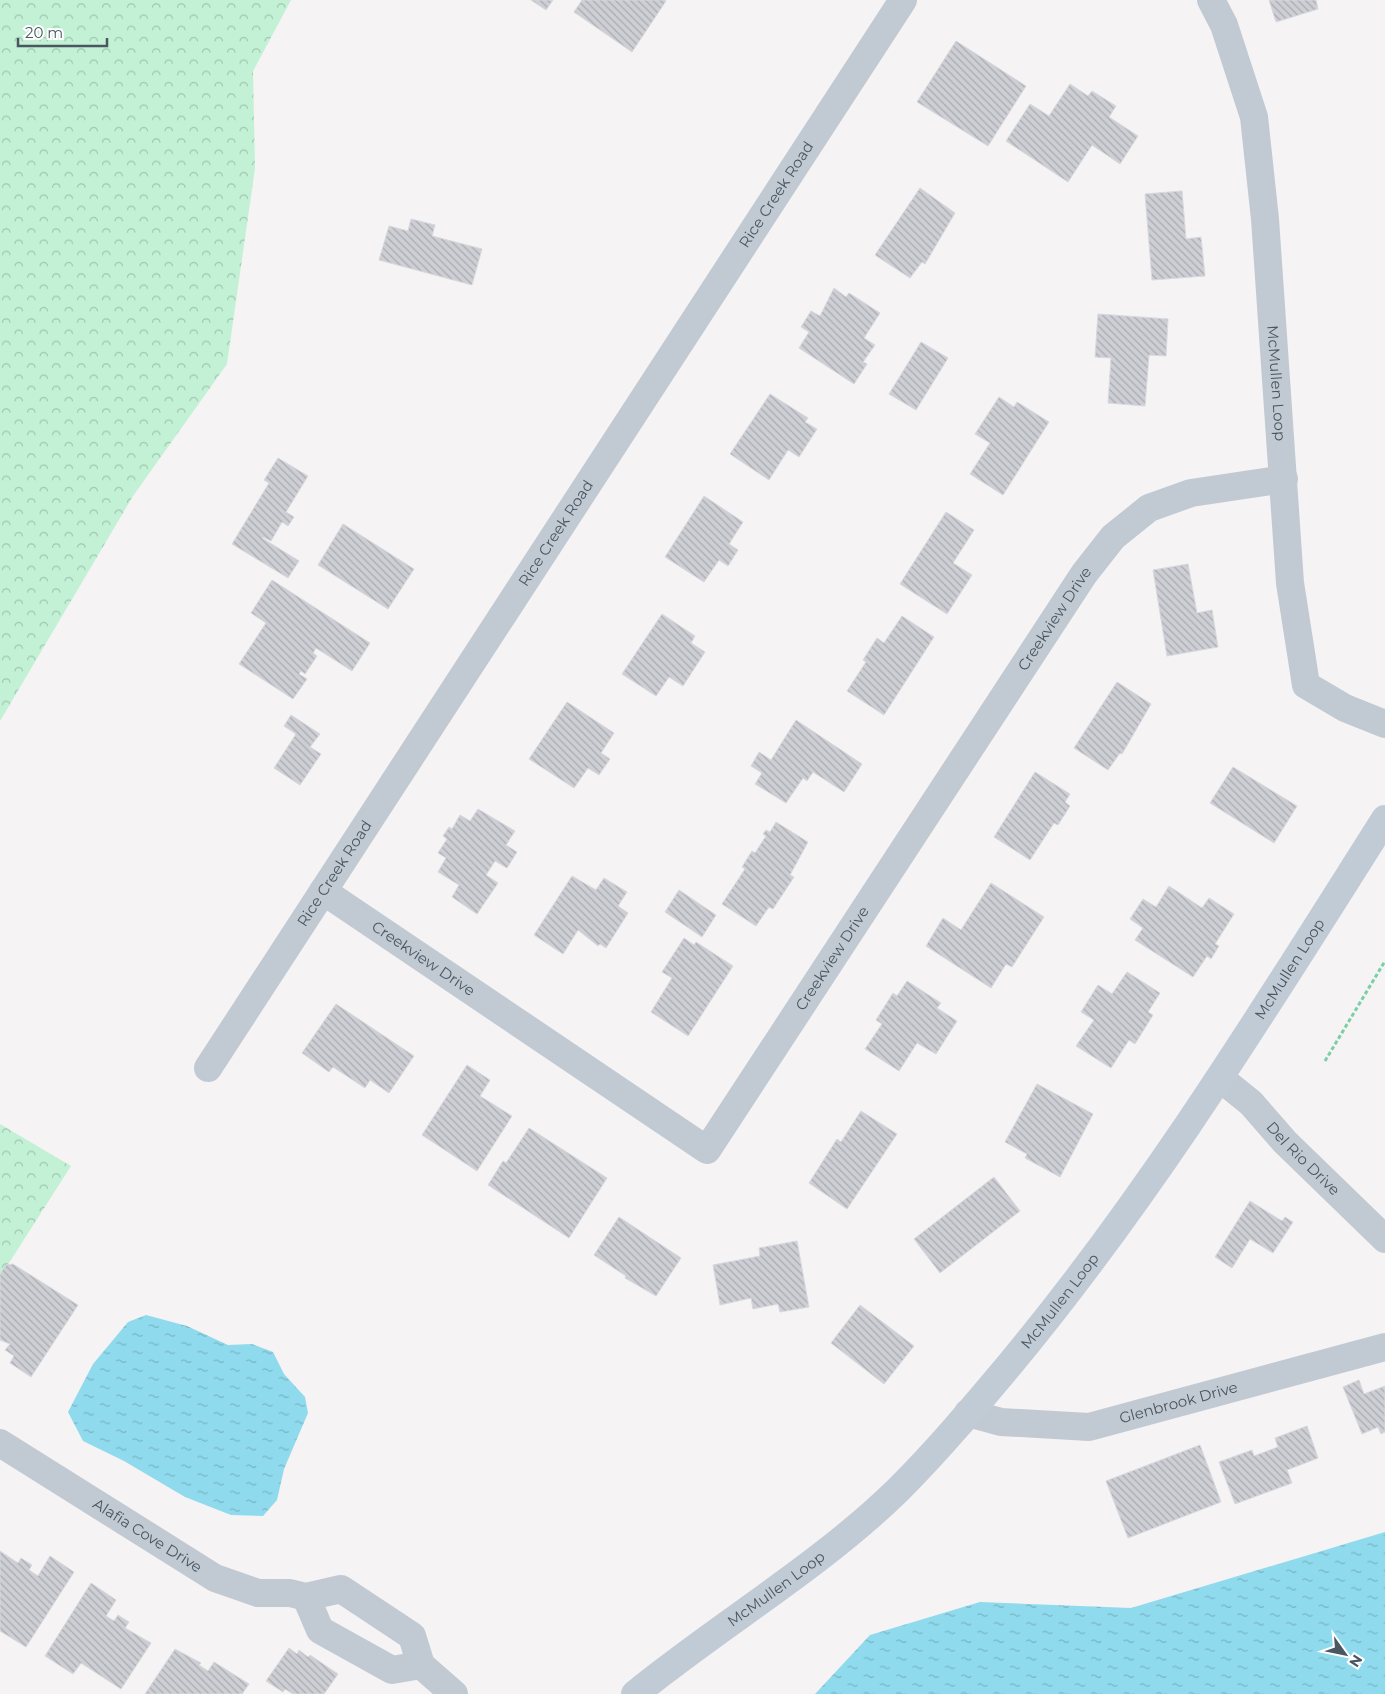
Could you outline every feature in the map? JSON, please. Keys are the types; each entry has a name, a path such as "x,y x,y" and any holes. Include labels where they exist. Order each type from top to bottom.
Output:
{"street":[{"name":"Rice Creek Road","path":"208,1068 903,0"},
{"name":"McMullen Loop","path":"1211,0 1224,25 1254,117 1265,219 1290,583 1306,685 1344,708 1385,724"},
{"name":"Creekview Drive","path":"323,891 707,1150 1084,574 1113,537 1149,508 1191,493 1284,479"},
{"name":"McMullen Loop","path":"635,1694 798,1572 897,1491 968,1414 1083,1273 1170,1153 1385,819"},
{"name":"Del Rio Drive","path":"1220,1078 1251,1103 1284,1142 1385,1239"},
{"name":"Glenbrook Drive","path":"968,1414 1001,1422 1089,1427 1385,1347"},
{"name":"Alafia Cove Drive","path":"0,1443 215,1578 258,1593 290,1593 306,1596 341,1589 412,1636 421,1665"},
{"path":"306,1596 320,1630 392,1670 421,1665 454,1694"},
{"path":"357,1650 379,1613"}],"path":[{"path":"1325,1061 1385,961"}],"green space":[{"path":"0,0 291,0 253,71 255,168 227,364 133,496 0,721"},
{"path":"0,1124 71,1166 0,1277"}],"water":[{"path":"146,1315 187,1326 228,1345 252,1344 273,1352 284,1374 305,1397 308,1413 284,1469 277,1500 263,1516 231,1515 185,1497 124,1461 83,1441 68,1412 93,1364 128,1322"},
{"path":"1385,1532 1385,1694 815,1694 870,1635 980,1602 1131,1608"}],"building":[{"path":"531,0 553,0 546,10"},
{"path":"582,0 666,1 632,52 574,12"},
{"path":"1269,0 1316,0 1318,9 1276,22"},
{"path":"956,41 1026,86 988,146 917,102"},
{"path":"1070,84 1088,96 1092,91 1116,106 1109,117 1138,136 1120,164 1092,145 1068,182 1006,141 1030,104 1049,116"},
{"path":"920,188 955,213 925,264 922,262 910,278 875,255"},
{"path":"1182,191 1186,239 1201,237 1205,276 1152,280 1145,194"},
{"path":"411,219 435,225 432,236 482,249 472,285 379,260 389,226 408,231"},
{"path":"834,288 846,297 849,293 880,313 864,338 875,345 863,362 867,364 854,384 799,348 809,332 801,327 811,311 820,316"},
{"path":"1098,314 1168,319 1166,356 1149,355 1145,406 1108,403 1111,358 1095,357"},
{"path":"921,342 948,358 916,410 889,394"},
{"path":"770,394 808,418 805,422 817,429 799,457 788,450 769,480 730,454"},
{"path":"999,397 1014,407 1017,402 1049,422 1003,495 970,474 990,443 975,434"},
{"path":"278,458 308,476 286,512 294,517 288,526 282,522 271,541 262,538 299,561 288,578 232,544 269,483 264,480"},
{"path":"704,496 743,522 729,544 738,550 728,566 719,560 704,582 665,557"},
{"path":"946,512 974,530 953,563 972,575 947,614 900,584"},
{"path":"343,524 414,569 388,609 318,565"},
{"path":"1188,564 1197,613 1212,610 1218,647 1167,656 1153,570"},
{"path":"272,580 370,643 352,671 316,648 313,653 317,656 305,674 301,671 299,674 307,679 293,699 239,664 266,623 251,613"},
{"path":"662,614 695,636 691,643 705,652 683,686 669,677 656,696 622,674"},
{"path":"902,616 934,637 884,715 847,691 866,662 863,660 877,638 884,643"},
{"path":"1117,682 1151,704 1122,754 1120,753 1108,770 1074,748"},
{"path":"567,702 614,733 601,753 610,759 599,775 588,768 574,788 529,759"},
{"path":"291,715 320,734 310,747 321,754 300,785 274,768 296,734 284,726"},
{"path":"796,720 862,764 844,792 813,772 807,781 803,778 786,803 755,784 762,773 751,766 759,752 771,760"},
{"path":"1233,767 1297,806 1274,843 1210,803"},
{"path":"1035,772 1070,794 1065,802 1070,806 1058,825 1054,823 1030,860 994,837"},
{"path":"478,809 515,831 506,845 517,852 507,868 495,861 486,875 498,883 477,914 452,897 459,885 438,872 446,858 438,853 447,839 443,836 449,827 452,829 460,815 470,821"},
{"path":"776,822 808,842 790,875 794,877 773,909 769,907 756,926 722,904 745,869 742,867 752,851 755,853 766,836 763,834 766,830 770,832"},
{"path":"572,876 596,890 604,878 627,892 618,906 628,913 606,948 600,944 598,946 578,930 563,954 534,935"},
{"path":"991,883 1044,917 1012,967 1006,964 991,988 926,946 943,918 961,930"},
{"path":"1169,886 1202,908 1209,898 1234,914 1215,944 1219,946 1211,959 1207,956 1193,977 1135,940 1143,928 1130,919 1143,899 1156,907"},
{"path":"679,890 716,915 702,937 665,912"},
{"path":"684,938 694,945 696,942 733,966 688,1036 651,1012 672,978 662,972"},
{"path":"1127,972 1160,993 1148,1012 1153,1015 1135,1044 1129,1040 1111,1068 1076,1046 1094,1020 1081,1012 1098,985 1112,994"},
{"path":"907,981 941,1003 937,1008 957,1021 936,1054 917,1043 899,1071 865,1049 882,1024 876,1020 893,993 897,996"},
{"path":"336,1004 414,1056 389,1093 370,1080 365,1088 333,1067 329,1072 302,1053"},
{"path":"467,1065 490,1080 480,1096 512,1116 477,1171 422,1135"},
{"path":"1037,1084 1093,1114 1060,1177 1025,1158 1027,1154 1005,1142"},
{"path":"861,1111 897,1134 847,1209 809,1183 837,1139 841,1142"},
{"path":"529,1128 607,1178 569,1238 488,1185 503,1161 506,1163"},
{"path":"994,1177 1020,1211 940,1273 914,1239"},
{"path":"1250,1201 1282,1221 1285,1217 1293,1222 1273,1253 1250,1239 1232,1268 1215,1257"},
{"path":"619,1217 681,1258 656,1296 625,1278 626,1276 594,1255"},
{"path":"797,1241 809,1307 780,1312 778,1304 753,1309 751,1298 720,1305 713,1265 760,1256 759,1248"},
{"path":"13,1264 78,1305 31,1377 10,1363 14,1356 5,1350 10,1344 0,1340 0,1274 6,1265"},
{"path":"860,1305 914,1346 884,1384 831,1343"},
{"path":"1359,1380 1364,1394 1385,1386 1385,1432 1381,1434 1378,1427 1362,1434 1343,1387"},
{"path":"1307,1426 1318,1458 1287,1470 1292,1483 1235,1504 1219,1462 1252,1450 1254,1456 1278,1447 1275,1438"},
{"path":"1200,1445 1221,1502 1128,1538 1106,1481"},
{"path":"0,1551 18,1563 21,1558 32,1565 29,1570 38,1576 50,1556 74,1572 26,1647 0,1631"},
{"path":"91,1583 116,1600 106,1616 114,1621 118,1615 129,1622 125,1628 151,1643 121,1689 81,1663 73,1674 45,1656"},
{"path":"289,1648 297,1654 299,1650 308,1657 310,1655 338,1674 324,1694 293,1694 285,1689 283,1692 266,1681"},
{"path":"175,1649 201,1663 199,1665 208,1671 214,1662 249,1684 242,1694 145,1694"}]}
